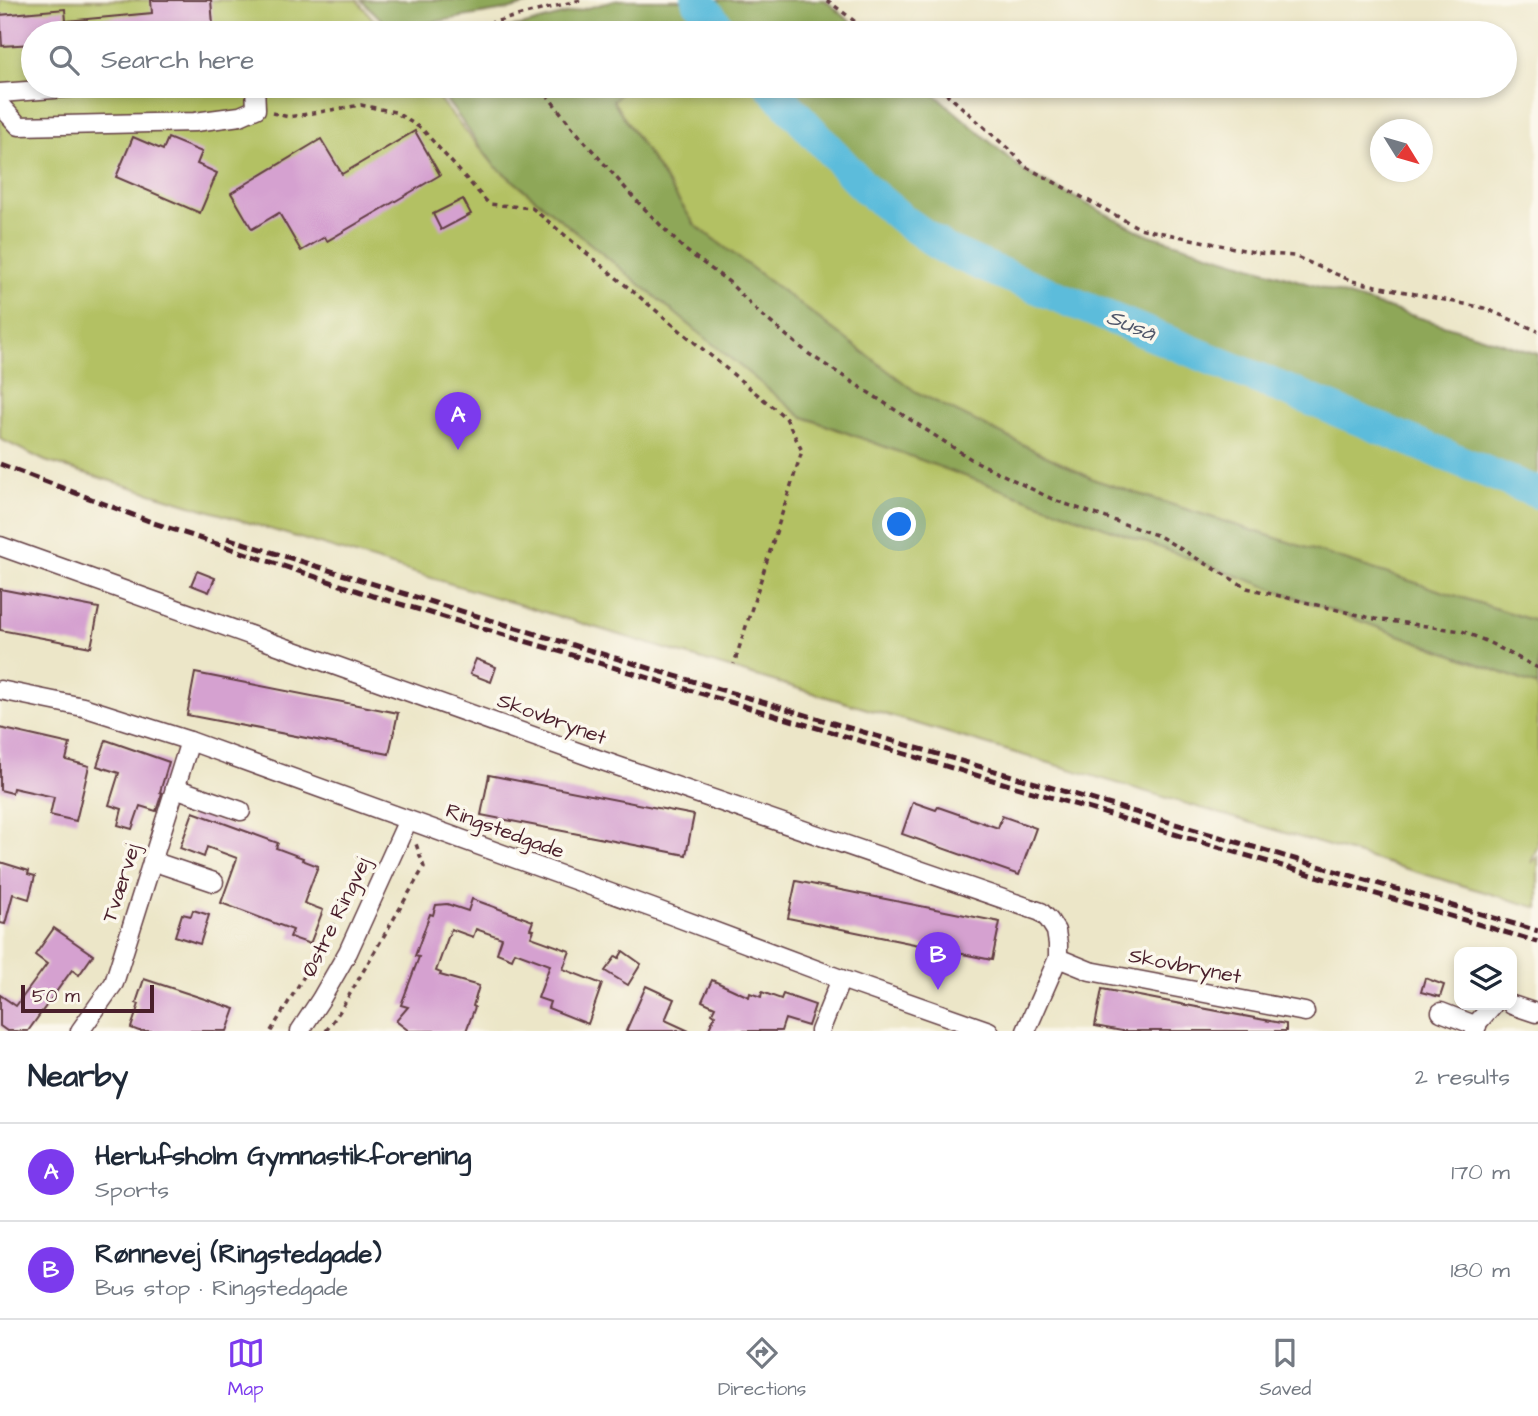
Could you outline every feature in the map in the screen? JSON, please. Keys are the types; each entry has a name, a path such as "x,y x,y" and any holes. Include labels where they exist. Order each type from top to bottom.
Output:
{"street":[{"path":"0,93 21,91"},
{"path":"3,115 19,127 195,122 240,116 256,109 256,98"},
{"name":"Skovbrynet","path":"0,546 597,759 1041,912 1056,931 1058,958 1090,971 1306,1012"},
{"name":"Ringstedgade","path":"0,690 83,707 190,741 989,1031"},
{"name":"Tværvej","path":"80,1031 114,983 190,741"},
{"path":"175,788 241,811"},
{"name":"Østre Ringvej","path":"300,1031 348,952 408,820"},
{"path":"152,861 214,882"},
{"path":"1026,1031 1058,958"},
{"path":"820,1031 841,979"},
{"path":"1517,1006 1536,1013"},
{"path":"1441,1012 1476,1028 1489,1010"}],"path":[{"path":"498,21 580,0"},
{"path":"827,0 854,21"},
{"path":"549,98 634,198 684,249 729,282 758,312 809,354 971,459 1054,500 1159,536 1247,588 1375,619 1462,631 1538,668"},
{"path":"951,98 1026,167 1139,228 1258,253 1294,256 1352,281 1484,308 1538,331"},
{"path":"256,109 289,117 361,105 395,111 422,129 489,204 532,208 786,418 802,451 734,664"},
{"path":"326,1031 424,867 408,820"},
{"path":"271,1031 365,867 374,858"}],"green space":[{"path":"0,0 357,0 375,21 21,21 21,98 438,98 494,165 801,416 1538,686 1538,845 1531,863 1538,857 1538,908 719,665 45,461 0,439"},
{"path":"361,0 541,0 511,9 439,21 383,21"},
{"path":"617,0 825,0 850,21 714,21 700,5 685,21 540,21"},
{"path":"700,4 714,21 685,21"},
{"path":"445,98 616,98 613,101 695,225 916,392 1095,480 1538,622 1538,686 801,416 494,165"},
{"path":"616,98 781,98 865,188 945,249 1526,488 1538,499 1538,622 1095,480 916,392 695,225 613,101"},
{"path":"781,98 939,98 1025,172 1143,233 1538,354 1538,490 1526,488 945,249 865,188"}],"building":[{"path":"151,0 211,0 213,21 66,21 152,13"},
{"path":"65,9 66,21 21,21 21,45 2,46 0,15"},
{"path":"415,131 440,175 327,241 325,237 301,251 279,213 252,229 231,193 321,139 342,174"},
{"path":"133,137 163,150 168,138 202,152 197,164 217,173 200,213 116,177"},
{"path":"463,199 471,214 441,230 433,214"},
{"path":"197,571 215,578 209,592 191,585"},
{"path":"0,589 99,608 91,647 0,630"},
{"path":"476,659 496,667 491,682 470,674"},
{"path":"195,673 398,713 389,754 187,715"},
{"path":"0,728 70,744 66,760 89,766 76,821 50,815 54,797 13,788 12,793 0,790"},
{"path":"106,740 169,762 156,811 140,806 132,829 118,825 122,809 109,805 119,773 97,766"},
{"path":"489,775 694,815 686,855 481,815"},
{"path":"913,802 936,810 938,807 998,828 1002,816 1036,828 1019,875 902,834"},
{"path":"193,812 278,843 276,848 318,866 304,903 323,910 310,944 290,937 293,930 221,903 237,858 207,847 204,857 180,848"},
{"path":"0,862 29,871 28,874 35,876 29,899 13,894 5,924 0,923"},
{"path":"796,881 1000,922 992,960 788,918"},
{"path":"472,899 533,921 530,929 534,930 531,937 570,951 563,969 602,984 588,1024 548,1008 550,1002 538,998 550,965 515,952 512,959 497,953 502,938 476,929 473,937 451,929 436,971 441,973 440,975 479,986 466,1031 409,1031 396,1021 408,1007 401,1005 419,957 415,956 430,914 433,915 436,905 447,904 468,911"},
{"path":"193,910 209,915 200,944 175,936 182,914 191,916"},
{"path":"54,928 93,955 79,975 72,970 28,1031 7,1031 0,1026 0,995 16,1006 47,964 35,955"},
{"path":"623,951 641,964 628,985 605,971"},
{"path":"1425,978 1444,985 1440,997 1421,992"},
{"path":"144,979 235,1009 227,1031 139,1031 131,1028"},
{"path":"712,980 749,997 750,993 761,997 762,992 781,999 783,994 815,1005 808,1026 785,1019 781,1031 708,1031 715,1015 712,1013 715,1007 702,1001"},
{"path":"646,986 674,999 665,1020 689,1031 626,1031"},
{"path":"1102,989 1286,1024 1286,1031 1122,1031 1095,1026"}],"waterway":[{"name":"Suså","path":"697,0 714,21"},
{"name":"Suså","path":"781,98 865,188 945,249 1538,493"}],"railway":[{"path":"0,464 154,523 373,596 1538,942"},
{"path":"227,538 718,689 1538,931"}],"place":[{"name":"Herlufsholm Gymnastikforening","path":"458,450"},
{"name":"Rønnevej (Ringstedgade)","path":"938,990"}]}
